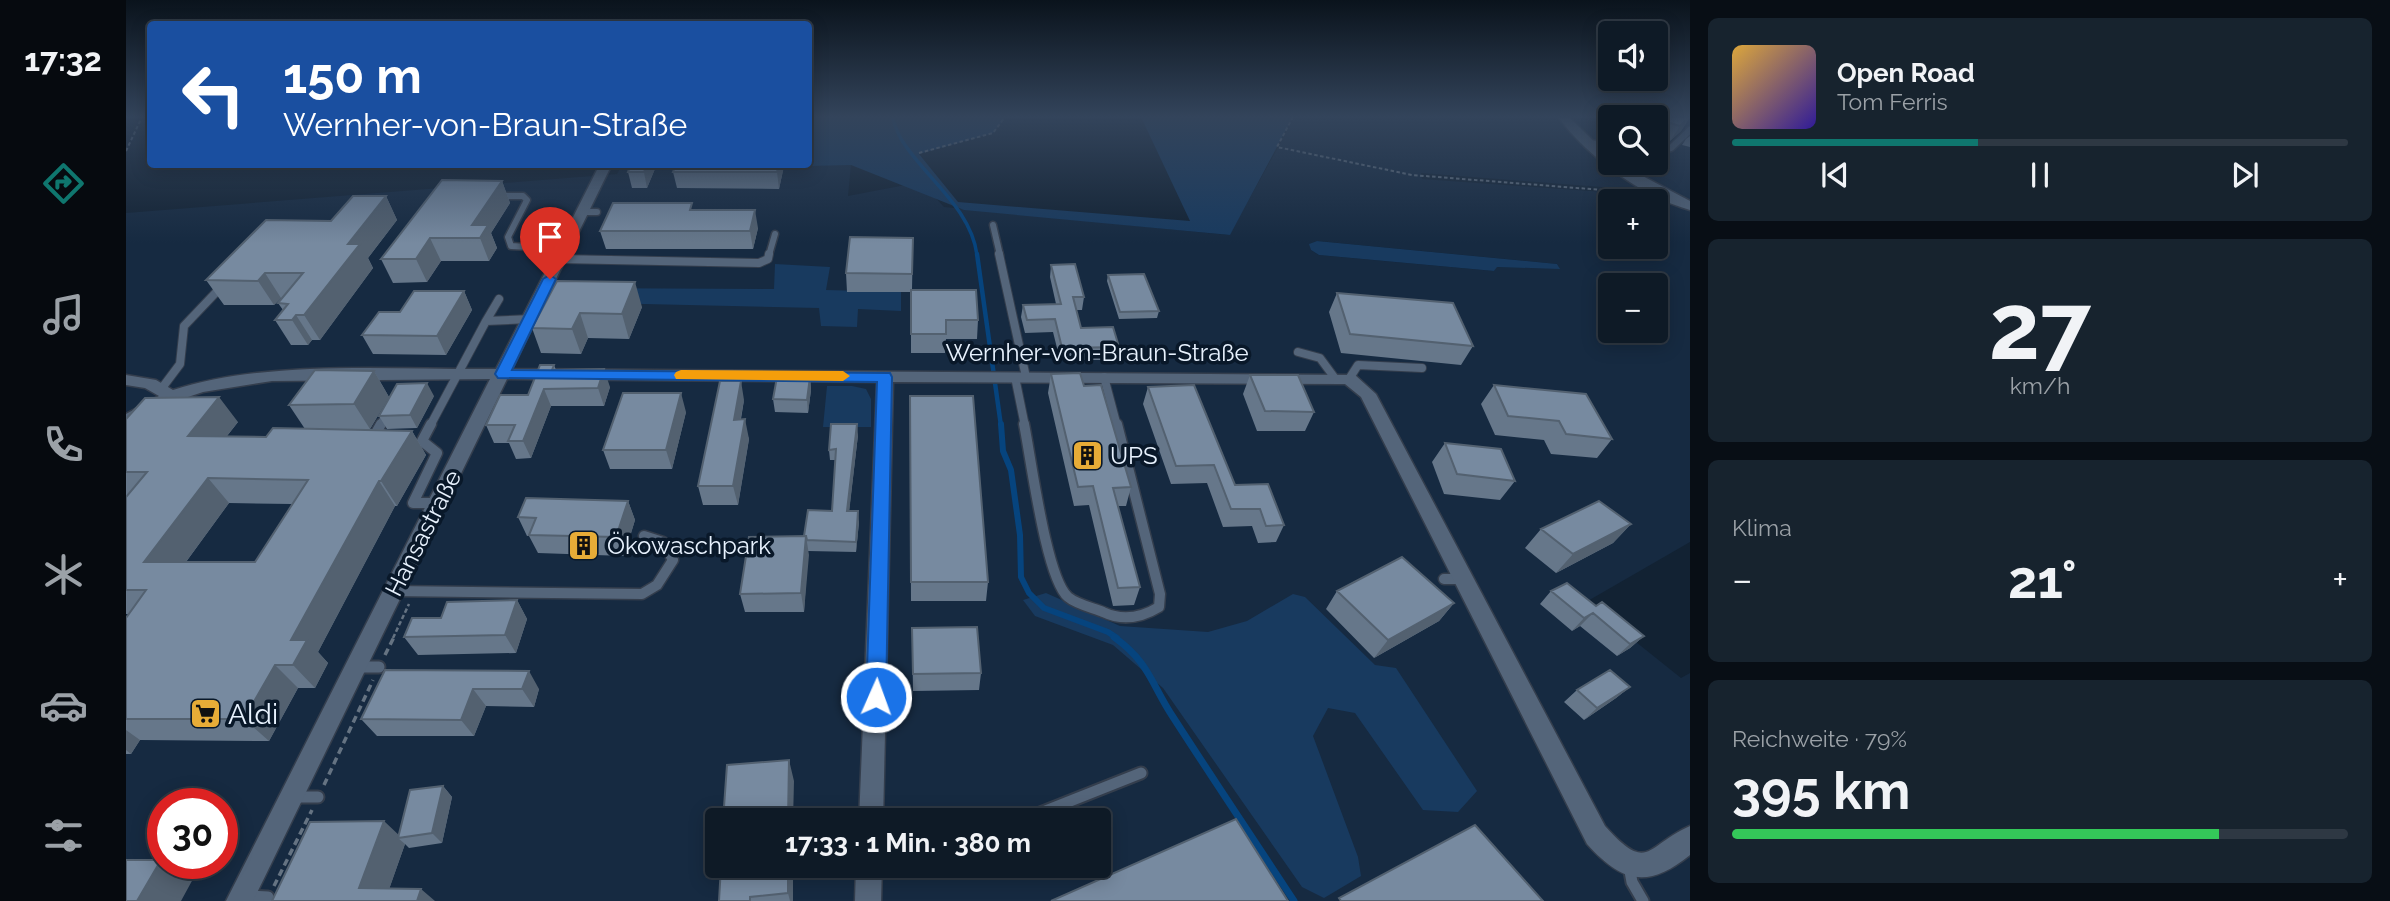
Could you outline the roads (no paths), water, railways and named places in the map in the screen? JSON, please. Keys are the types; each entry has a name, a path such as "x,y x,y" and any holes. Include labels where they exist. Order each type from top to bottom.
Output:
{"street":[{"path":"1603,159 1659,192 1690,206"},
{"name":"Hansastraße","path":"241,899 562,254 590,212 605,168"},
{"name":"Wernher-von-Braun-Straße","path":"126,421 166,393 239,379 272,376 406,380 456,374 1342,378"},
{"path":"871,808 871,613 885,377"},
{"path":"1342,378 1373,393 1385,440 1464,579 1596,835 1610,853 1629,864 1647,867 1662,863 1690,839"},
{"path":"126,380 143,381 166,393"},
{"path":"868,901 869,878"}],"lane":[{"path":"491,196 523,196 527,200 508,237 511,246 562,254 638,262 759,263 768,259 775,234"},
{"path":"993,225 1015,377 1054,575 1068,597 1109,615 1131,618 1147,614 1159,607 1160,594 1131,486 1124,445 1104,377"},
{"path":"166,393 180,364 184,326 231,277"},
{"path":"422,441 499,299"},
{"path":"486,321 530,319"},
{"path":"1298,352 1314,353 1325,360 1342,378 1358,365 1365,363 1422,368"},
{"path":"384,442 371,442 390,408"},
{"path":"410,441 422,441 438,453 413,503 438,503"},
{"path":"394,590 642,594 652,590 665,576 673,560 669,547 662,539 644,536"},
{"path":"1444,579 1464,579"},
{"path":"356,667 379,667"},
{"path":"1053,808 1141,773"},
{"path":"292,797 318,797"},
{"path":"1629,864 1632,882 1643,901"},
{"path":"241,899 268,897"}],"waterway":[{"path":"916,159 947,195 966,223 977,255"},
{"path":"977,254 1001,426"},
{"path":"1001,424 1003,451 1011,470 1020,535 1021,577 1029,593 1044,608 1108,632 1117,638"},
{"path":"1114,637 1143,665 1173,717 1294,901"}],"place":[{"name":"UPS","path":"1087,455"},
{"name":"Ökowaschpark","path":"584,545"},
{"name":"Aldi","path":"205,714"}]}
